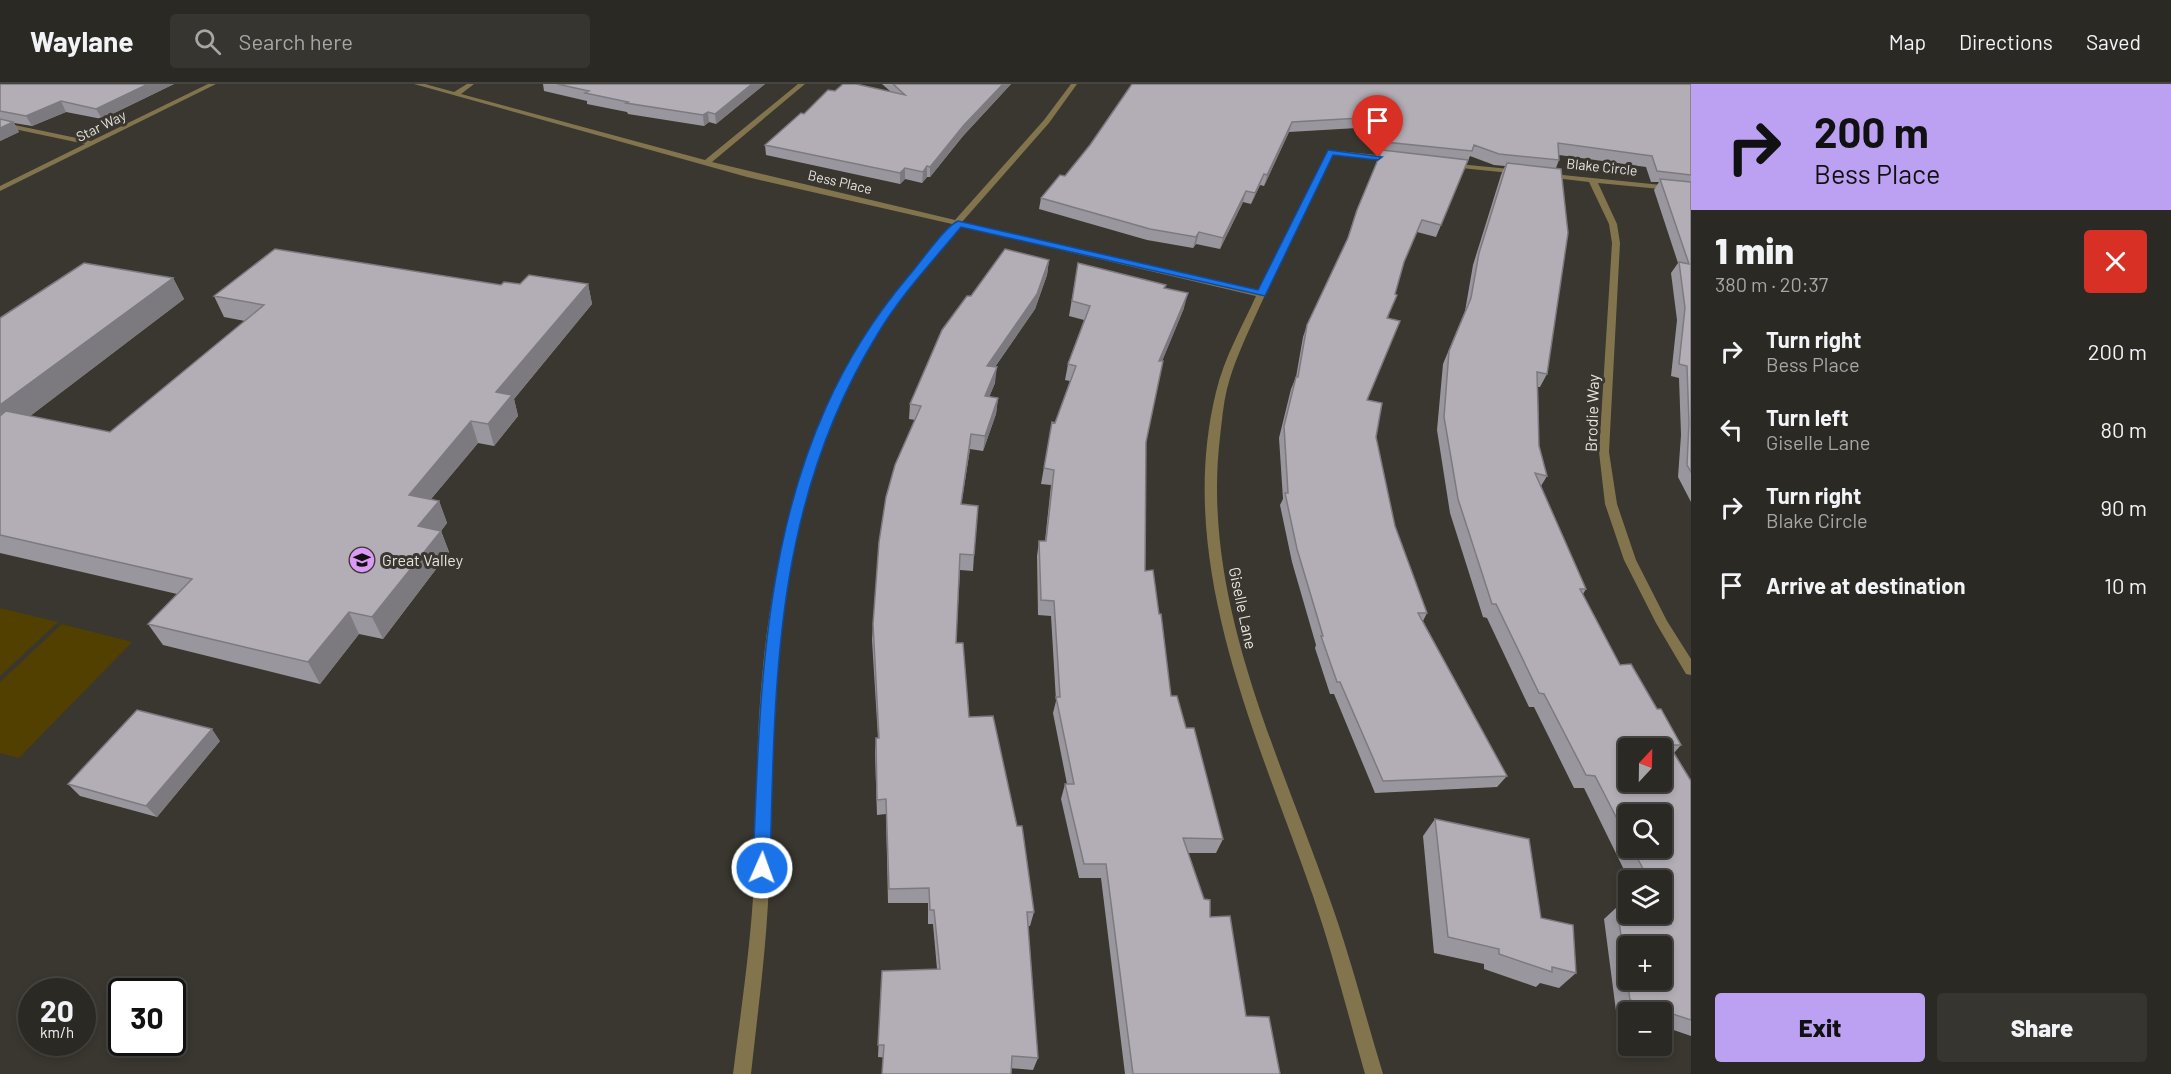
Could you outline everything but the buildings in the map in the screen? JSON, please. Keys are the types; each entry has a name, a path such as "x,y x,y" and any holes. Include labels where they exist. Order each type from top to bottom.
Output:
{"street":[{"name":"Star Way","path":"0,189 213,84"},
{"name":"Bess Place","path":"417,84 706,163 1261,294"},
{"path":"456,94 471,84"},
{"path":"706,163 802,84"},
{"path":"742,1074 760,908 768,690 776,610 789,541 805,479 825,425 847,377 898,296 1074,84"},
{"path":"0,124 93,144"},
{"name":"Giselle Lane","path":"1374,1074 1322,899 1234,650 1217,574 1210,507 1211,446 1220,398 1234,354 1330,152 1402,159"},
{"name":"Blake Circle","path":"1437,163 1691,190"},
{"name":"Brodie Way","path":"1592,179 1613,224 1616,243 1604,452 1611,504 1630,560 1662,623 1691,670"}],"shaded area":[{"path":"0,608 58,622 0,676"},
{"path":"62,624 132,642 19,758 0,753 0,682"}],"place":[{"name":"Great Valley","path":"362,560"}],"route":[{"path":"762,868 768,690 776,610 789,541 805,479 825,425 847,377 872,334 898,296 958,224 1261,294 1330,152 1378,157"}]}
